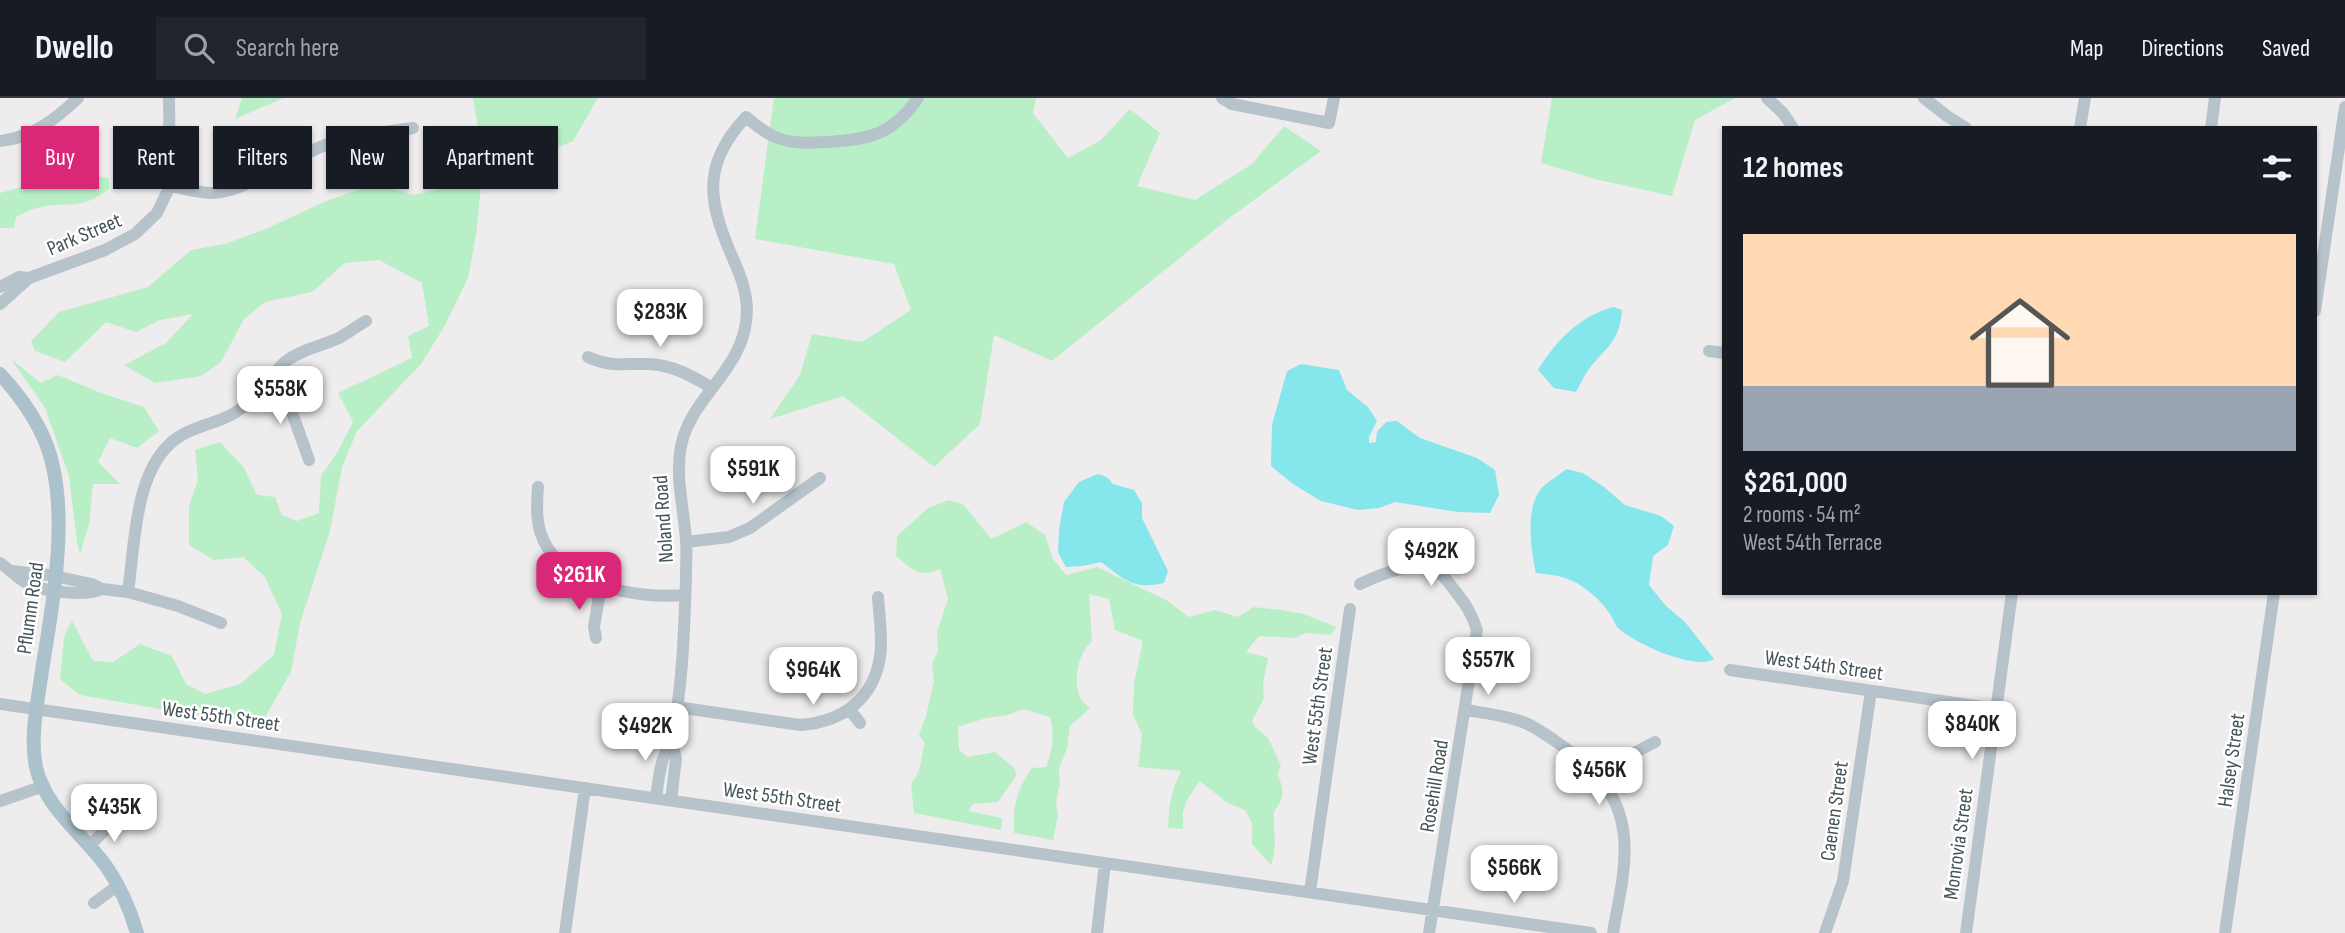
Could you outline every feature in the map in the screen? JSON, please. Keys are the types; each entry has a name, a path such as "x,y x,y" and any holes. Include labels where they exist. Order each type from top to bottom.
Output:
{"main road":[{"name":"Pflumm Road","path":"0,373 14,389 41,431 54,472 58,504 59,549 33,730 36,768 50,802 106,867 130,909 137,933"}],"street":[{"path":"0,141 20,138 44,126 78,98"},
{"name":"Park Street","path":"169,98 169,126"},
{"name":"Noland Road","path":"656,798 664,757 672,741 683,650 686,542 678,465 682,441 692,417 736,356 744,332 747,310 744,287 715,212 716,168 721,150 746,117 775,137 793,143 857,140 875,136 903,118 918,98"},
{"path":"1222,98 1233,104 1329,123 1334,98"},
{"path":"1768,98 1792,126"},
{"path":"1924,98 1963,126"},
{"path":"2080,126 2085,98"},
{"path":"2211,126 2215,98"},
{"path":"2317,290 2345,107"},
{"path":"187,189 210,193 231,191 288,161 328,144 357,136 413,128"},
{"name":"Park Street","path":"0,304 29,278 105,250 135,234 157,213 169,189"},
{"name":"Park Street","path":"0,287 19,277 29,278"},
{"path":"128,592 143,487 156,459 176,439 192,429 233,415 249,404 285,362 366,321"},
{"path":"1709,351 1722,353"},
{"path":"588,358 604,364 650,364 669,367 687,373 712,388"},
{"path":"269,381 289,404 309,460"},
{"path":"686,542 729,537 750,528 821,478"},
{"path":"538,487 540,532 551,553 565,568 601,585 638,594 663,597 685,595"},
{"path":"0,563 30,584 54,583 91,594 102,589 128,592 178,606 221,623"},
{"name":"Rosehill Road","path":"1360,584 1405,568 1424,566 1441,573 1471,612 1477,630 1429,933"},
{"path":"596,638 594,627 601,585"},
{"name":"Monrovia Street","path":"1966,933 2012,595"},
{"name":"Halsey Street","path":"2225,933 2274,595"},
{"path":"677,707 800,725 822,722 850,710 867,688 880,657 878,597"},
{"name":"West 55th Street","path":"1310,892 1350,609"},
{"name":"West 54th Street","path":"1730,670 1996,709"},
{"name":"Caenen Street","path":"1825,933 1843,881 1871,691"},
{"name":"West 55th Street","path":"0,704 1591,933"},
{"path":"850,710 860,723"},
{"path":"1465,710 1504,716 1534,727 1586,763 1605,783 1616,803 1624,838 1624,859 1613,933"},
{"name":"Noland Road","path":"671,800 676,759 672,741"},
{"path":"1596,773 1655,741"},
{"path":"0,801 44,786"},
{"path":"565,933 585,788"},
{"path":"89,846 116,819"},
{"path":"1097,933 1105,863"},
{"path":"94,903 117,886"}],"green space":[{"path":"242,98 284,98 235,119"},
{"path":"473,98 598,98 573,141 558,147 558,126 478,126"},
{"path":"774,98 1036,98 1033,113 1068,158 1100,141 1130,109 1160,133 1137,186 1195,200 1252,164 1284,126 1321,151 1228,219 1052,361 994,335 980,424 934,467 843,396 770,419 800,375 812,334 862,342 911,310 894,264 755,239"},
{"path":"1552,98 1735,98 1695,120 1672,196 1599,180 1541,163"},
{"path":"99,177 109,178 109,189 90,201 34,209 16,217 14,228 0,228 0,193 21,187 99,189"},
{"path":"361,189 393,189 414,195 441,189 481,189 468,278 444,327 421,364 357,431 342,467 330,531 300,623 291,672 264,719 194,715 80,695 60,679 64,637 72,620 93,661 113,662 140,644 172,656 186,684 205,694 240,684 274,655 282,614 265,577 243,557 214,560 189,545 189,506 198,480 195,450 220,442 244,468 257,495 275,497 282,515 297,521 319,513 321,476 353,422 338,393 412,358 408,336 429,326 422,283 379,260 345,263 312,292 265,302 244,319 221,362 201,376 155,383 124,365 166,343 193,314 160,320 136,332 106,322 65,362 35,351 31,341 59,312 148,287 191,250 225,244"},
{"path":"11,359 41,383 58,375 144,407 159,431 137,448 110,438 98,462 120,484 93,484 89,524 80,554 69,476 45,408"},
{"path":"949,500 964,505 991,539 1026,522 1045,535 1053,559 1066,575 1097,567 1166,600 1189,617 1215,610 1238,617 1254,607 1304,614 1336,627 1331,635 1305,633 1295,638 1259,636 1246,652 1268,658 1263,685 1264,698 1252,721 1268,738 1281,766 1277,774 1282,793 1274,811 1275,845 1271,865 1252,844 1252,823 1245,810 1226,802 1200,781 1187,800 1183,812 1183,829 1168,828 1171,799 1181,771 1138,767 1142,735 1133,714 1134,684 1143,641 1115,630 1109,599 1089,594 1092,641 1081,658 1077,688 1083,702 1090,708 1070,726 1067,749 1059,768 1060,783 1056,802 1058,815 1053,840 1014,833 1014,814 1019,791 1032,768 1046,767 1052,742 1050,717 1023,709 958,727 959,750 968,757 995,752 1015,769 1016,776 998,802 973,804 968,811 1002,818 1001,830 914,813 911,784 920,769 925,743 919,735 934,681 932,663 938,651 937,632 948,599 940,569 921,573 896,556 897,536 928,508"}],"water":[{"path":"1614,307 1622,310 1618,331 1587,372 1576,392 1554,388 1538,370 1545,359 1579,323"},
{"path":"1301,364 1339,370 1347,390 1368,407 1377,421 1369,443 1376,442 1377,432 1386,422 1397,421 1420,438 1477,458 1495,470 1499,495 1490,513 1458,512 1395,502 1379,508 1358,510 1321,501 1293,484 1271,466 1272,425 1287,371"},
{"path":"1566,469 1583,473 1625,505 1661,516 1674,526 1668,545 1653,556 1649,585 1666,606 1685,622 1714,659 1705,662 1693,661 1650,648 1618,628 1603,604 1575,582 1563,577 1536,573 1531,543 1532,509 1540,490"},
{"path":"1098,474 1107,477 1113,484 1134,490 1142,503 1142,518 1168,571 1164,583 1144,585 1130,582 1101,562 1066,567 1058,552 1064,502 1079,482"}]}
